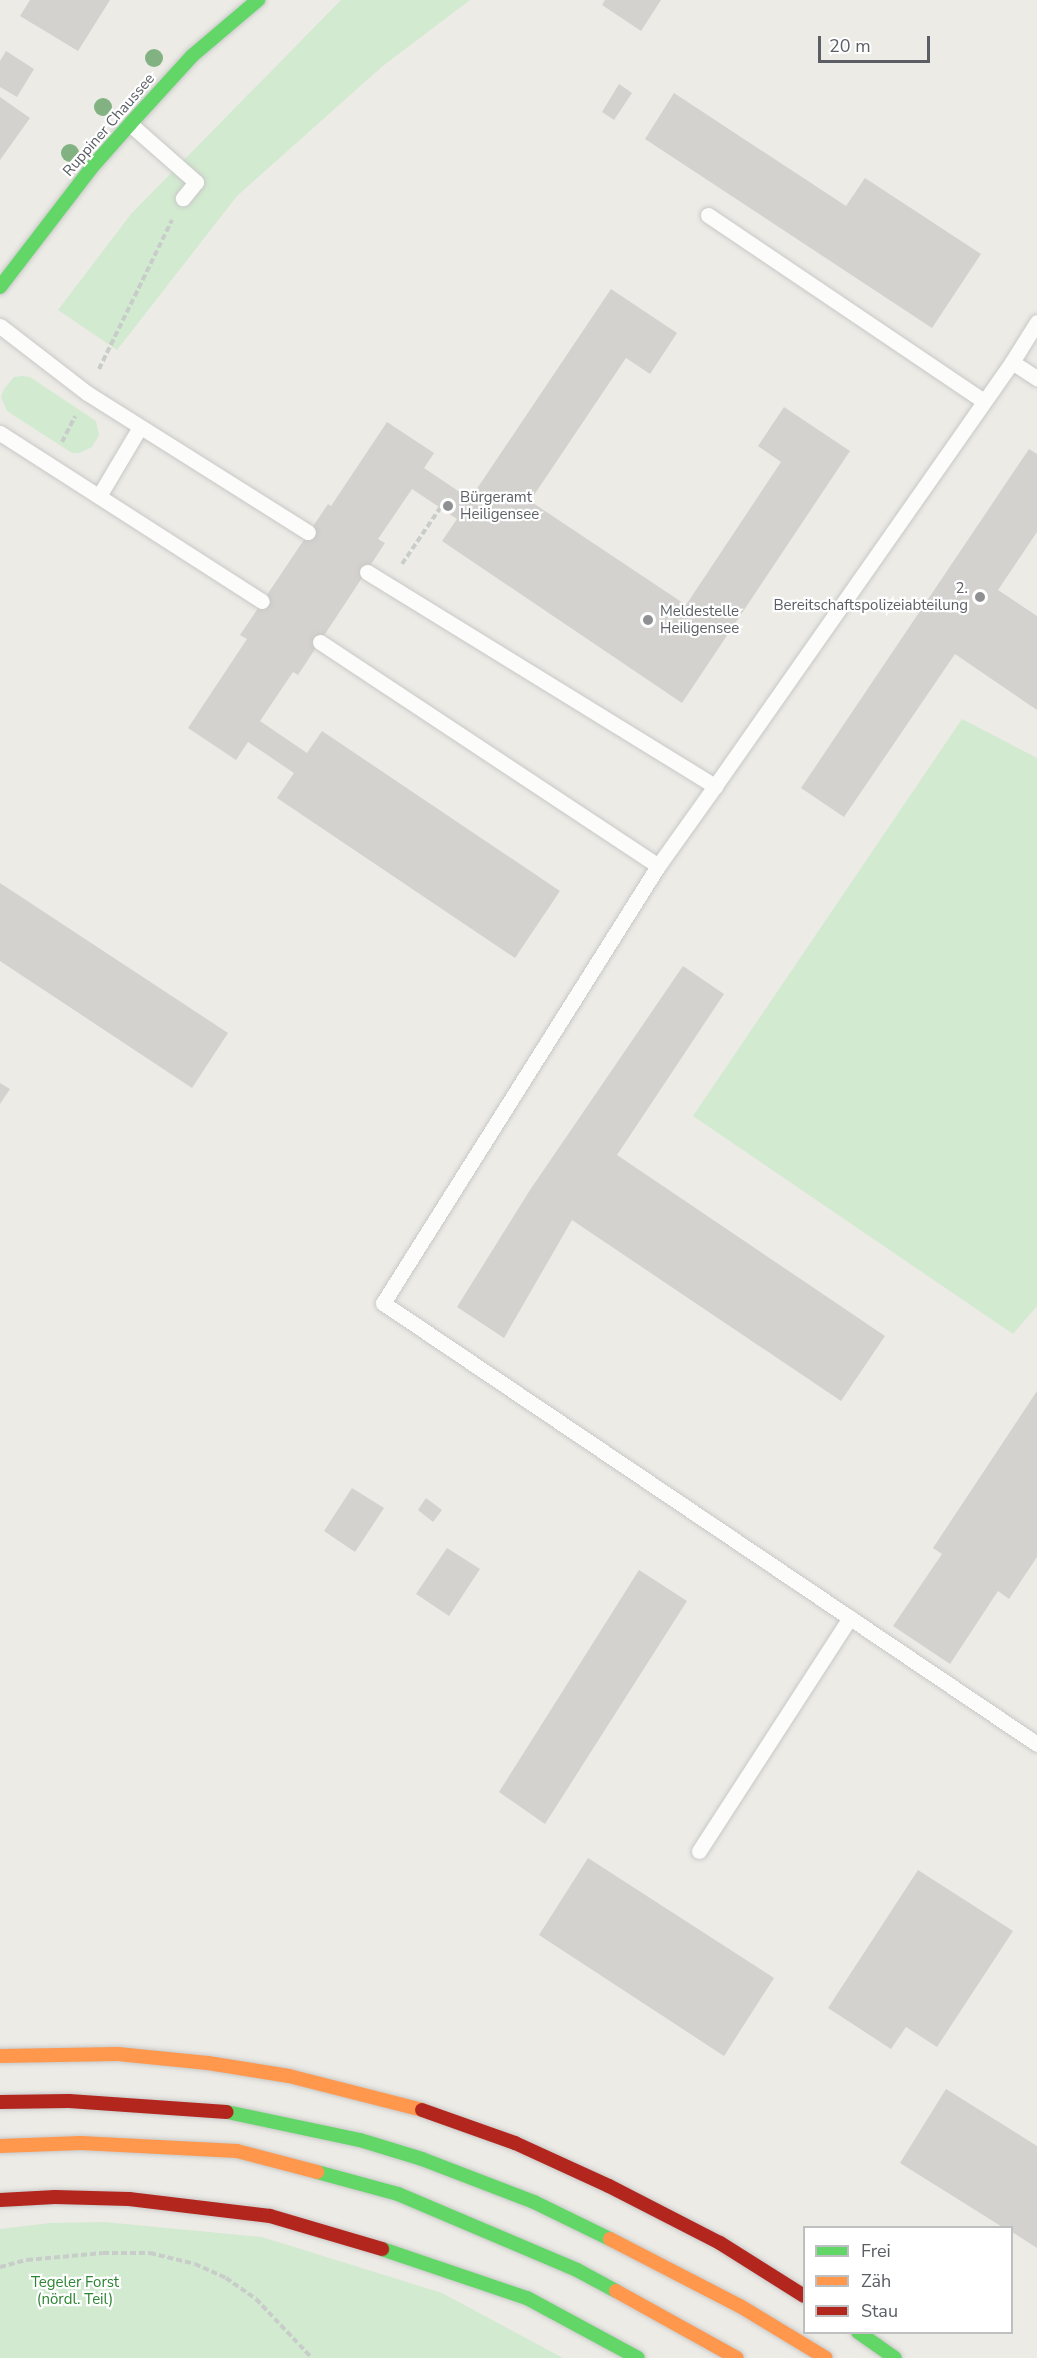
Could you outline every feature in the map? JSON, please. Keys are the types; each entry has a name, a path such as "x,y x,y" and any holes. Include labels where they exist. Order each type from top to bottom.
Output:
{"main road":[{"name":"Ruppiner Chaussee","path":"0,287 92,167 130,124 192,56 258,0"},
{"path":"0,2056 118,2054 208,2063 289,2076 429,2112 515,2143 609,2186 720,2243 803,2295"},
{"path":"0,2103 69,2101 228,2112 360,2140 422,2159 522,2198 592,2229 740,2306 826,2358"},
{"path":"0,2146 81,2143 237,2151 398,2194 577,2270 737,2358"},
{"path":"0,2200 55,2197 129,2199 270,2216 386,2250 527,2298 638,2358"},
{"path":"861,2334 895,2358"}],"lane":[{"path":"130,124 196,182 183,198"},
{"path":"708,215 984,401"},
{"path":"1037,322 1012,362 658,866 383,1303 1037,1744"},
{"path":"0,326 87,393 308,532"},
{"path":"1012,362 1037,378"},
{"path":"99,496 140,427"},
{"path":"0,433 262,601"},
{"path":"367,572 715,786"},
{"path":"320,642 658,866"},
{"path":"699,1851 850,1618"}],"path":[{"path":"99,369 183,198"},
{"path":"50,465 87,393"},
{"path":"393,562 401,566 440,508"},
{"path":"0,2267 27,2260 103,2253 150,2253 195,2264 226,2278 256,2299 312,2358"}],"green space":[{"path":"341,0 470,0 384,65 237,196 117,350 58,310 131,214"},
{"path":"14,377 30,377 96,421 99,435 92,447 79,453 72,453 7,411 1,397 4,389"},
{"path":"962,719 1037,758 1037,1306 1013,1334 693,1116"},
{"name":"Tegeler Forst (nördl. Teil)","path":"104,2222 262,2237 442,2293 563,2358 0,2358 0,2229 50,2223"}],"building":[{"path":"30,0 110,0 78,51 20,16"},
{"path":"605,0 661,0 641,31 602,5"},
{"path":"6,51 34,69 17,97 0,87 0,61"},
{"path":"619,84 632,93 614,120 602,112"},
{"path":"674,93 846,206 865,178 981,254 932,328 645,139"},
{"path":"0,97 30,118 0,160"},
{"name":"Meldestelle Heiligensee","path":"611,289 677,333 650,374 626,358 530,501 686,605 781,462 758,446 784,407 850,451 682,703 442,541 457,519 412,489 378,539 385,543 298,675 293,672 260,721 307,753 322,731 560,891 515,958 277,798 294,773 248,742 236,760 188,728 247,639 240,635 328,504 331,506 387,422 434,453 424,468 470,499"},
{"path":"1029,449 1037,454 1037,532 998,590 1037,616 1037,710 955,654 844,817 801,788"},
{"path":"0,883 228,1033 192,1088 0,961"},
{"path":"683,966 724,994 617,1155 885,1336 841,1401 572,1220 504,1338 457,1307 530,1190"},
{"path":"0,1083 10,1089 0,1104"},
{"path":"1037,1391 1037,1557 1009,1599 998,1591 950,1664 893,1626 942,1554 933,1548"},
{"path":"352,1488 384,1508 355,1552 324,1531"},
{"path":"426,1498 442,1510 433,1522 418,1510"},
{"path":"447,1548 480,1569 449,1616 416,1594"},
{"path":"639,1570 687,1601 545,1824 499,1792"},
{"path":"588,1858 774,1978 724,2056 539,1935"},
{"path":"918,1870 1013,1931 937,2047 906,2027 891,2049 828,2008"},
{"path":"946,2089 1037,2146 1037,2248 1013,2233 1013,2226 1001,2226 900,2163"}],"traffic: fast":[{"path":"0,287 92,167 130,124 192,56 258,0"},
{"path":"227,2112 360,2140 422,2159 534,2202 610,2239"},
{"path":"317,2172 398,2194 577,2270 616,2291"},
{"path":"382,2249 527,2298 638,2358"},
{"path":"861,2334 895,2358"}],"traffic: slow":[{"path":"0,2056 118,2054 208,2063 289,2076 422,2110"},
{"path":"0,2146 81,2143 237,2151 317,2172"},
{"path":"610,2239 740,2306 826,2358"},
{"path":"616,2291 737,2358"}],"traffic: jam":[{"path":"0,2102 69,2101 227,2112"},
{"path":"422,2110 515,2143 609,2186 720,2243 803,2295"},
{"path":"0,2200 55,2197 129,2199 270,2216 382,2249"}],"place":[{"name":"Bürgeramt Heiligensee","path":"448,506"},
{"name":"2. Bereitschaftspolizeiabteilung","path":"980,597"},
{"name":"Meldestelle Heiligensee","path":"648,620"}]}
